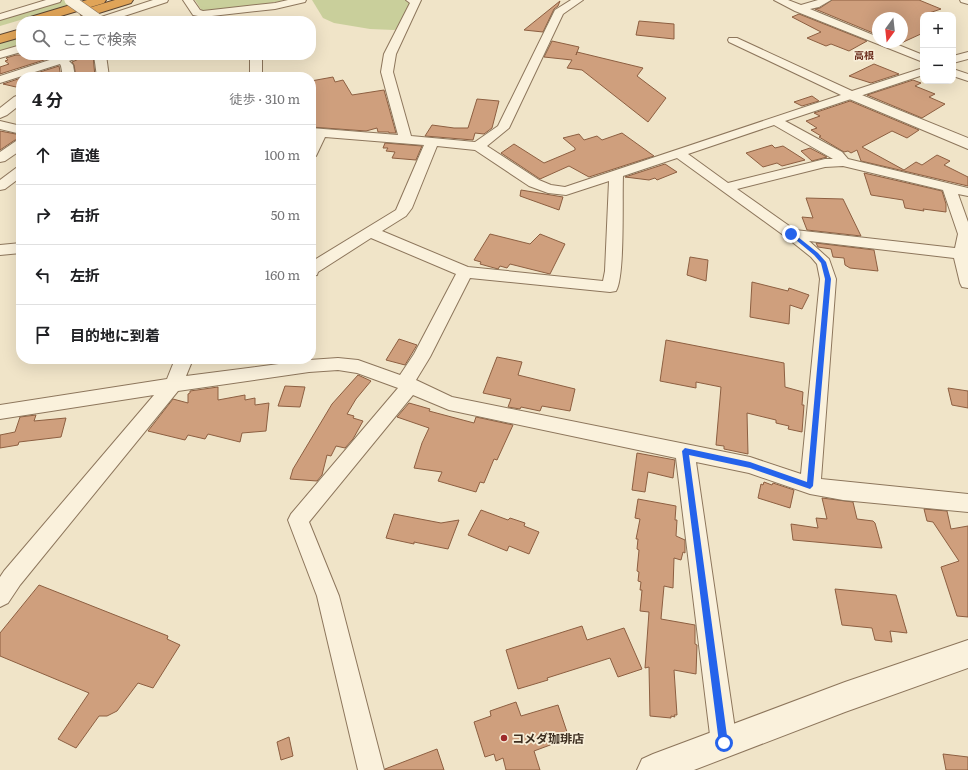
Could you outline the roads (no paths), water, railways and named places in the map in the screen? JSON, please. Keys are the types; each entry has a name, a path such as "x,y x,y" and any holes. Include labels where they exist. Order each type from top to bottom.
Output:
{"highway":[{"path":"47,16 100,0"},
{"path":"75,16 127,0"},
{"path":"0,30 16,25"},
{"path":"0,39 16,34"}],"street":[{"path":"0,17 31,3 56,0"},
{"path":"70,0 92,16"},
{"path":"111,16 163,0"},
{"path":"188,0 197,13 203,14 275,6 301,0"},
{"path":"405,139 387,72 390,54 416,0 411,0"},
{"path":"478,146 503,128 559,12 578,0"},
{"path":"779,0 872,39"},
{"path":"799,9 815,5 826,0"},
{"path":"256,8 256,16"},
{"path":"733,40 852,95 968,144"},
{"path":"896,48 920,58"},
{"path":"0,55 16,50"},
{"path":"956,59 968,55"},
{"path":"40,72 62,60 67,65 66,72"},
{"path":"101,60 102,72"},
{"path":"256,60 256,72"},
{"path":"316,133 478,146 534,184 548,189 566,191 920,72"},
{"path":"956,73 968,78"},
{"path":"0,114 9,109 11,104 10,89"},
{"path":"775,121 837,155 843,162"},
{"path":"0,125 16,129"},
{"path":"316,266 401,213 405,208 432,142"},
{"path":"0,158 16,147"},
{"path":"678,153 791,234 816,254 824,263 828,279 810,486"},
{"path":"727,187 825,163 843,162 968,192"},
{"path":"370,232 465,272 610,287 613,271 616,174"},
{"path":"0,186 16,175"},
{"path":"949,188 965,234 961,254 968,283"},
{"path":"791,234 961,254"},
{"path":"0,250 16,248"},
{"path":"371,770 328,596 298,520 407,384 465,272"},
{"path":"316,363 338,364 358,367 407,384 449,402 750,465 810,486 843,492 968,503"},
{"path":"0,596 12,578 172,385 182,364"},
{"path":"0,412 303,364"},
{"path":"685,451 724,743"},
{"path":"653,770 845,697 968,654"}],"place":[{"name":"コメダ珈琲店","path":"504,738"}],"district":[{"name":"高根","path":"864,54"}]}
